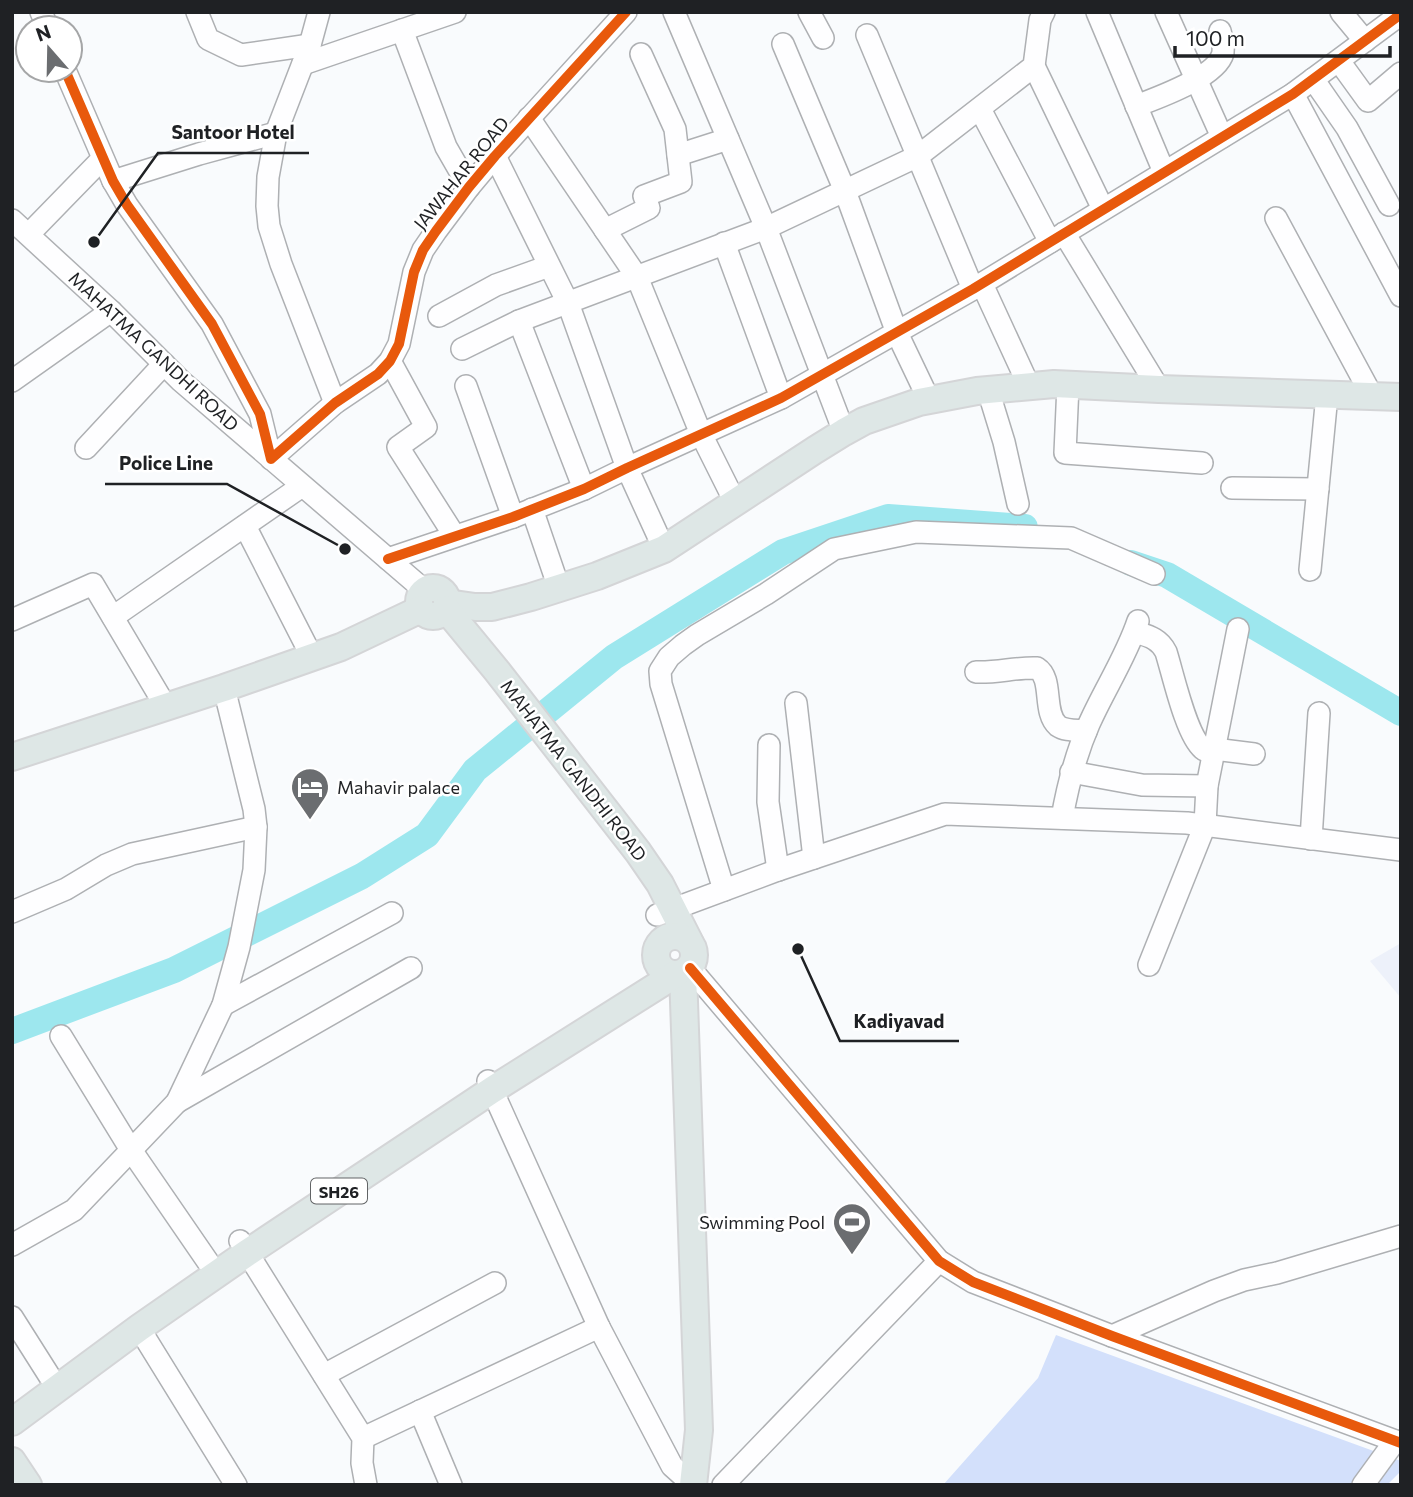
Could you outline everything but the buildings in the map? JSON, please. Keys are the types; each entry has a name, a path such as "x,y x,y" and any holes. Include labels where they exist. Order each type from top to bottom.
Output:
{"main road":[{"path":"12,757 166,708 341,647 434,606 492,607 597,576 664,549 864,421 919,402 988,390 1054,384 1401,397"},
{"name":"MAHATMA GANDHI ROAD","path":"434,606 491,675 630,855 643,889 672,926"},
{"path":"672,926 693,947 695,954 694,962 678,971 657,963 656,956 657,948 672,926"},
{"path":"678,971 699,1430 694,1483"},
{"name":"SH26","path":"12,1422 344,1172 490,1086 597,1015 678,971"},
{"name":"SH26","path":"12,1405 208,1262 243,1247"},
{"path":"12,1461 28,1485"}],"street":[{"path":"197,12 208,39 241,55 307,55 402,30 455,12"},
{"path":"319,12 307,55 276,133 268,177 267,206 269,226 281,264 335,403"},
{"name":"JAWAHAR ROAD","path":"271,459 335,403 378,374 390,361 399,344 414,272 424,250 468,187 626,12"},
{"path":"674,12 766,228 844,432"},
{"path":"809,12 823,38"},
{"path":"1044,12 1040,20 1034,66 1103,209"},
{"path":"1097,12 1164,172"},
{"path":"1166,12 1222,137"},
{"path":"1341,12 1366,41"},
{"path":"388,559 584,489 822,376 977,286 1293,94 1401,14"},
{"path":"402,30 446,148 468,187"},
{"path":"1136,106 1174,91 1196,79 1219,61 1223,53 1220,31"},
{"path":"867,35 977,286 1029,386"},
{"path":"783,44 845,191 897,333 929,400"},
{"path":"605,230 649,208 644,196 681,182 675,129 641,54"},
{"path":"1339,61 1368,101 1401,73"},
{"path":"462,349 519,321 766,228 918,156 1034,66"},
{"path":"1313,79 1395,202 1361,220"},
{"path":"71,84 102,159 127,205 224,344 260,414 271,459"},
{"path":"1293,94 1361,220 1396,274 1401,296"},
{"path":"980,108 1057,238 1159,389"},
{"path":"528,118 637,277 701,434 734,502"},
{"path":"113,181 276,133"},
{"path":"678,155 728,139"},
{"path":"495,156 568,303 627,468 664,549"},
{"path":"20,227 102,159"},
{"path":"1276,218 1372,396"},
{"name":"MAHATMA GANDHI ROAD","path":"20,227 111,311 181,381 388,559 434,606"},
{"path":"724,243 780,398"},
{"path":"439,316 496,285 549,266"},
{"path":"12,381 111,311"},
{"path":"519,321 584,489"},
{"path":"390,361 426,427 398,447 454,535"},
{"path":"86,448 164,364"},
{"path":"1068,385 1065,453 1202,463"},
{"path":"466,386 522,513 559,588"},
{"path":"988,390 1004,442 1018,504"},
{"path":"1310,570 1327,395"},
{"path":"113,617 302,486"},
{"path":"1232,488 1318,489"},
{"path":"244,526 312,657"},
{"path":"724,890 661,684 660,671 669,657 697,635 834,549 916,533 1071,538 1154,574"},
{"path":"14,614 93,584 166,708"},
{"path":"1062,818 1071,772 1086,732 1136,626 1162,644 1192,732 1203,750 1255,754"},
{"path":"1149,965 1205,825 1207,786 1238,629"},
{"path":"976,672 996,673 1037,668 1045,676 1055,723 1063,728 1086,732"},
{"path":"177,1102 223,1005 239,947 254,870 253,809 224,688"},
{"path":"796,703 814,858"},
{"path":"1311,839 1319,713"},
{"path":"769,745 769,817 778,870"},
{"path":"1071,772 1142,785 1207,786"},
{"path":"12,912 66,889 117,859 253,809"},
{"path":"672,926 724,890 945,814 1187,823 1401,850"},
{"path":"223,1005 392,913"},
{"path":"12,1245 74,1210 177,1102 411,968"},
{"path":"678,971 939,1261 973,1282 1398,1442 1363,1485"},
{"path":"61,1036 131,1150 208,1262"},
{"path":"490,1086 599,1327 672,1466 694,1483"},
{"path":"1112,1336 1244,1280 1277,1273 1401,1236"},
{"path":"243,1247 363,1437 362,1462 366,1485"},
{"path":"723,1485 939,1261"},
{"path":"324,1375 495,1283"},
{"path":"12,1317 50,1377"},
{"path":"363,1437 599,1327"},
{"path":"139,1328 236,1485"},
{"path":"420,1411 451,1485"}],"shaded area":[{"path":"1401,943 1401,998 1370,961"},
{"path":"1056,1335 1401,1461 1401,1471 1387,1485 943,1485 1038,1378"}],"waterway":[{"path":"12,1031 174,970 362,876 427,835 475,770 614,657 783,552 888,517 1025,527"},
{"path":"1131,563 1167,575 1401,713"}],"cycle path":[{"path":"71,84 113,181 127,205 212,324 260,414 271,459 335,403 378,374 390,361 399,344 414,272 423,250 495,156 626,12"},
{"path":"388,559 513,517 584,489 781,398 973,289 1293,94 1401,14"},
{"path":"690,968 939,1261 973,1282 1401,1443"}],"place":[{"name":"Santoor Hotel","path":"94,242"},
{"name":"Police Line","path":"345,549"},
{"name":"Mahavir palace","path":"310,821"},
{"name":"Kadiyavad","path":"798,949"},
{"name":"Swimming Pool","path":"852,1256"}]}
